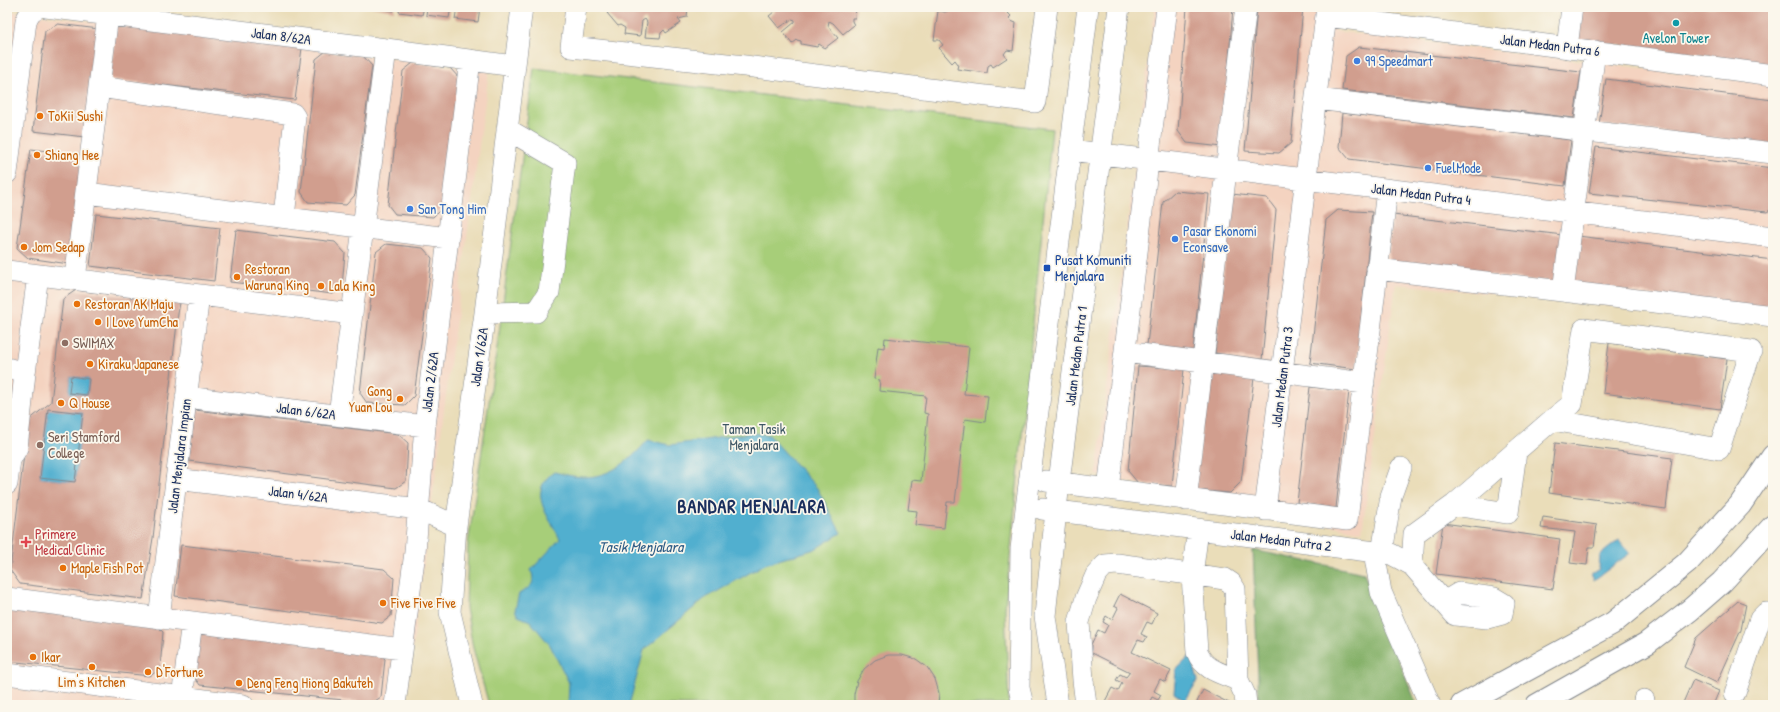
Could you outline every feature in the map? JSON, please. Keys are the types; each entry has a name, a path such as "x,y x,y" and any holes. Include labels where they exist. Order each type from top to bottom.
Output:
{"main road":[{"path":"1462,705 1613,623 1687,563 1740,505 1773,456"},
{"path":"1538,705 1648,643 1690,610 1722,582 1773,526"}],"street":[{"path":"7,174 15,46 28,14 39,7"},
{"name":"Jalan 8/62A","path":"46,7 386,48 515,66"},
{"name":"Jalan 1/62A","path":"472,705 450,612 456,526 485,313 522,7"},
{"path":"576,7 571,47 745,66 1035,102 1047,7"},
{"path":"1023,705 1019,688 1021,549 1088,7"},
{"name":"Jalan Medan Putra 1","path":"1058,705 1045,616 1059,482 1102,154 1119,7"},
{"path":"1108,489 1168,7"},
{"path":"1186,500 1204,363 1246,7"},
{"path":"1567,48 1572,7"},
{"name":"Jalan Medan Putra 6","path":"1327,11 1567,48 1773,75"},
{"name":"Jalan Medan Putra 3","path":"1265,510 1327,11"},
{"path":"75,279 108,15"},
{"path":"339,416 386,48"},
{"path":"1564,291 1595,51"},
{"name":"Jalan 2/62A","path":"395,705 415,552 425,426 470,60"},
{"path":"99,88 293,114 295,117 284,217"},
{"path":"1316,99 1773,153"},
{"path":"485,313 536,312 549,292 564,170 564,163 507,129"},
{"name":"Jalan Medan Putra 4","path":"1070,150 1773,237"},
{"path":"1030,479 1347,520 1387,190"},
{"path":"86,193 448,238"},
{"path":"1377,269 1773,316"},
{"path":"7,271 352,314"},
{"path":"7,484 9,461 16,448 16,371 38,275"},
{"name":"Jalan Menjalara Impian","path":"159,618 199,295"},
{"path":"1444,602 1412,565 1414,534 1454,505 1552,420 1572,404 1584,329 1751,351 1719,449 1552,420"},
{"path":"1125,352 1364,383"},
{"name":"Jalan 6/62A","path":"186,396 425,426"},
{"path":"1454,505 1508,513 1516,452"},
{"path":"1401,468 1391,496 1378,552 1380,592 1430,705"},
{"name":"Jalan 4/62A","path":"176,479 419,509 456,526"},
{"name":"Jalan Medan Putra 2","path":"1026,507 1378,552 1391,554 1412,565"},
{"path":"1198,530 1192,575 1197,652 1200,660 1208,667 1238,680"},
{"path":"1086,705 1079,622 1086,598 1096,575 1105,565 1117,564 1226,579 1231,583 1235,589 1238,680 1245,695 1246,705"},
{"path":"7,598 402,649"},
{"path":"1736,693 1760,619 1766,613 1773,613"},
{"path":"182,698 192,622"},
{"path":"7,674 243,705"}],"shaded area":[{"path":"1155,7 1336,7 1335,31 1773,84 1773,322 1396,284 1362,532 1096,475"},
{"path":"7,11 489,71 405,705 314,705 158,685 155,705 7,705"}],"green space":[{"name":"Taman Tasik Menjalara","path":"534,68 1052,129 1005,609 1009,705 489,705 473,648 466,608 468,544 497,348"},
{"path":"1253,550 1364,573 1417,705 1259,705"}],"water":[{"path":"71,376 89,379 87,395 69,393"},
{"path":"48,409 83,413 75,482 40,478"},
{"name":"Tasik Menjalara","path":"752,433 769,435 817,488 841,533 815,549 765,564 704,599 644,650 629,705 568,705 569,683 550,645 530,621 518,616 515,610 519,594 533,582 531,570 560,539 542,504 542,488 546,480 554,472 572,476 592,477 611,471 627,461 648,440 670,445"},
{"path":"1619,540 1630,553 1594,580 1591,574 1599,569 1600,555"},
{"path":"1191,655 1198,680 1185,701 1174,693 1176,670"}],"building":[{"path":"371,7 394,7 394,11"},
{"path":"400,7 424,7 422,15 399,12"},
{"path":"427,7 451,7 449,18 426,15"},
{"path":"457,7 480,7 478,22 455,19"},
{"path":"606,7 688,7 687,17 678,19 681,23 666,33 664,30 661,33 660,38 645,37 647,22 645,19 642,21 640,36 624,34 625,28 620,25 618,26 607,13 610,11"},
{"path":"775,7 856,7 855,18 852,18 854,25 843,34 833,23 829,21 828,26 838,38 825,48 819,44 817,47 801,44 801,41 797,40 792,44 783,32 795,22 795,20 792,19 779,28 769,16 774,12"},
{"path":"945,7 1002,7 1011,16 1009,18 1011,21 1016,23 1013,51 1007,50 1004,54 1007,58 993,67 991,64 988,66 987,73 957,69 958,64 955,60 952,63 939,48 943,45 939,40 934,40 938,11 948,11"},
{"path":"1187,7 1233,7 1222,147 1187,143 1178,131"},
{"path":"1257,7 1303,7 1291,143 1279,153 1245,151"},
{"name":"Avelon Tower","path":"1582,7 1773,7 1773,65 1577,40"},
{"path":"58,24 99,29 85,137 33,131 45,31"},
{"path":"116,26 302,48 295,100 110,79"},
{"path":"1359,47 1581,72 1574,118 1342,90 1346,56"},
{"path":"326,51 363,56 372,66 355,195 346,205 308,202 301,192 316,59"},
{"path":"413,63 450,68 459,78 442,208 433,217 395,214 388,205 403,71"},
{"path":"1606,79 1773,100 1773,145 1599,124"},
{"path":"1342,113 1571,140 1565,186 1349,159 1339,147"},
{"path":"1596,147 1773,168 1773,208 1767,212 1589,193"},
{"path":"31,149 83,155 69,264 28,258 17,248"},
{"path":"1175,191 1209,194 1193,351 1147,345 1163,202"},
{"path":"1232,194 1267,198 1276,210 1262,360 1215,354"},
{"path":"1338,210 1372,212 1356,369 1310,363 1326,220"},
{"path":"96,214 220,228 214,281 90,266"},
{"path":"1393,215 1563,235 1557,283 1388,262"},
{"path":"236,230 335,242 345,253 342,287 333,294 230,282"},
{"path":"1578,236 1773,260 1773,310 1572,284"},
{"path":"386,244 423,248 432,258 414,396 405,405 367,403 360,393 376,252"},
{"path":"76,290 180,303 153,538 143,599 20,584 10,570 28,421 51,402 63,299","holes":["71,376 89,379 87,395 69,393","48,409 83,413 75,482 40,478"]},
{"path":"885,338 969,347 964,394 988,396 985,422 965,419 955,502 947,502 944,528 915,525 917,511 908,510 912,480 921,481 928,414 924,413 926,396 879,391 880,380 874,379 878,347 884,348"},
{"path":"1609,343 1727,359 1720,409 1603,393"},
{"path":"1138,366 1184,369 1172,486 1138,483 1128,471"},
{"path":"1208,373 1254,378 1241,482 1230,493 1195,490"},
{"path":"1310,387 1349,391 1336,508 1297,503"},
{"path":"195,410 398,434 408,443 406,481 396,488 189,461"},
{"path":"1555,443 1672,458 1666,509 1549,493"},
{"path":"1543,517 1597,525 1594,547 1589,547 1587,565 1570,563 1575,532 1541,528"},
{"path":"1443,523 1560,539 1553,589 1436,574"},
{"path":"181,545 384,569 394,578 391,616 382,623 175,596"},
{"path":"1120,594 1157,613 1152,624 1147,622 1141,634 1147,637 1144,642 1138,640 1132,652 1171,671 1165,682 1160,679 1154,691 1161,695 1158,700 1152,697 1148,705 1103,705 1112,688 1118,691 1122,683 1116,680 1120,674 1126,677 1130,672 1088,651 1098,630 1104,633 1108,625 1103,622 1106,616 1112,620 1118,608 1114,606"},
{"path":"1738,601 1746,604 1741,630 1717,683 1684,667 1696,638"},
{"path":"7,605 154,623 163,632 160,669 150,676 7,661"},
{"path":"207,629 375,650 385,659 381,697 372,703 200,685 192,674 197,638"},
{"path":"888,655 902,655 916,659 927,667 935,679 939,693 938,705 854,705 854,694 857,681 864,669 875,660"},
{"path":"1693,680 1719,691 1713,705 1682,705"},
{"path":"1203,690 1233,705 1201,705 1197,702"}],"place":[{"name":"Avelon Tower","path":"1676,23"},
{"name":"99 Speedmart","path":"1357,61"},
{"name":"ToKii Sushi","path":"40,116"},
{"name":"Shiang Hee","path":"37,155"},
{"name":"FuelMode","path":"1428,168"},
{"name":"San Tong Him","path":"410,209"},
{"name":"Pasar Ekonomi Econsave","path":"1175,239"},
{"name":"Jom Sedap","path":"24,247"},
{"name":"Pusat Komuniti Menjalara","path":"1047,268"},
{"name":"Restoran Warung King","path":"237,277"},
{"name":"Lala King","path":"321,286"},
{"name":"Restoran AK Maju","path":"77,304"},
{"name":"I Love YumCha","path":"98,322"},
{"name":"SWIMAX","path":"65,343"},
{"name":"Kiraku Japanese","path":"90,364"},
{"name":"Gong Yuan Lou","path":"400,399"},
{"name":"Q House","path":"61,403"},
{"name":"Seri Stamford College","path":"40,445"},
{"name":"Primere Medical Clinic","path":"26,542"},
{"name":"Maple Fish Pot","path":"63,568"},
{"name":"Five Five Five","path":"383,603"},
{"name":"Ikar","path":"33,657"},
{"name":"Lim's Kitchen","path":"92,667"},
{"name":"D'Fortune","path":"148,672"},
{"name":"Deng Feng Hiong Bakuteh","path":"239,683"}],"district":[{"name":"BANDAR MENJALARA","path":"752,507"}]}
